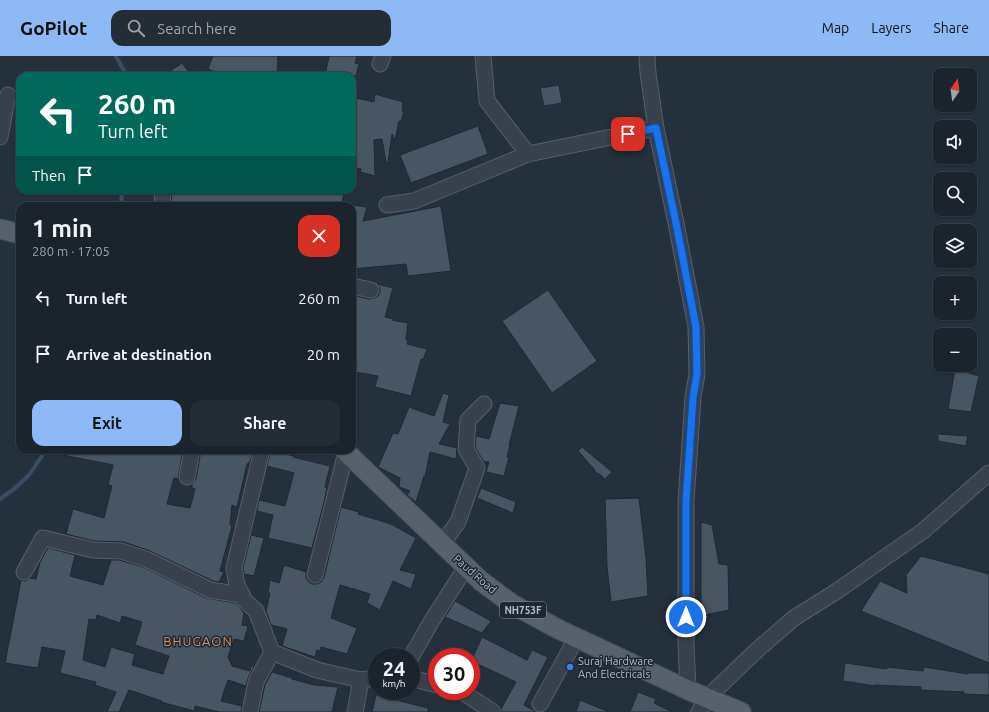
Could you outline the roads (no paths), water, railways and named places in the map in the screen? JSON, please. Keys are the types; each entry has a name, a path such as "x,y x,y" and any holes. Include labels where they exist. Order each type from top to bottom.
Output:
{"main road":[{"path":"0,229 16,233"},
{"name":"Paud Road","path":"348,454 481,581 512,604 576,637 688,690 703,705 741,712"}],"street":[{"path":"483,56 487,101 528,154"},
{"path":"647,56 656,128 696,327 697,374 693,398 686,502 686,645 688,690"},
{"path":"0,137 8,95"},
{"path":"387,205 414,201 528,154 656,128"},
{"path":"356,287 372,290"},
{"path":"442,544 458,522 477,468 466,450 468,420 484,404"},
{"path":"187,476 191,454"},
{"path":"261,454 234,568 237,585 245,601 256,611 272,652 317,670 362,680 368,679"},
{"path":"315,575 344,454"},
{"path":"703,705 756,651 794,618 837,591 923,531 989,473"},
{"path":"24,572 43,538 93,550 121,551 146,559 210,590 242,595"},
{"path":"416,648 430,622 466,567"},
{"path":"540,704 576,637"},
{"path":"250,712 256,682 272,652"},
{"path":"355,712 362,680"},
{"path":"475,700 493,712"}],"waterway":[{"path":"116,56 124,72"},
{"path":"121,202 122,194"},
{"path":"0,499 14,489 29,475 43,454"}],"place":[{"name":"Suraj Hardware And Electricals","path":"570,667"}],"district":[{"name":"BHUGAON","path":"198,641"}]}
